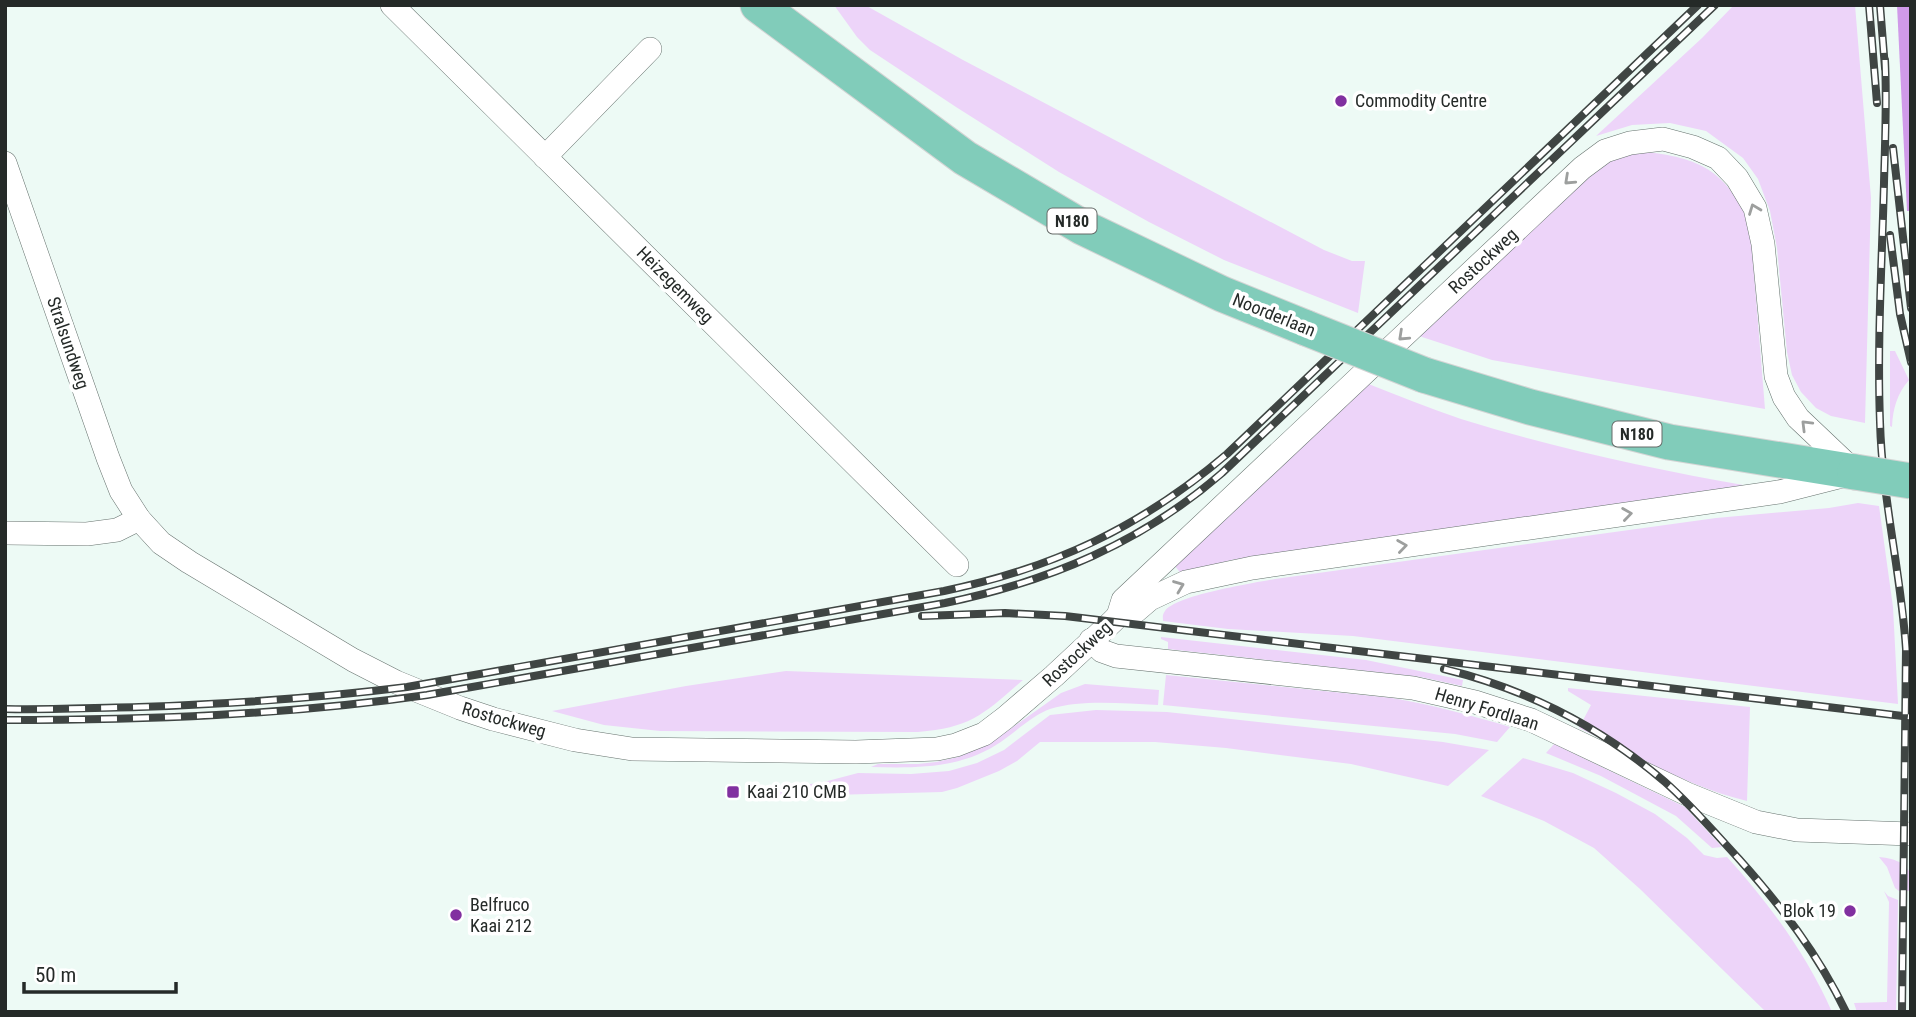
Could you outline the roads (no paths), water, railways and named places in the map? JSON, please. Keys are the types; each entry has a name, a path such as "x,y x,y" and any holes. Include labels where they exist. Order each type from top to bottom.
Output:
{"main road":[{"name":"Noorderlaan","path":"758,5 965,158 1070,220 1222,294 1424,375 1530,407 1669,442 1911,481"}],"street":[{"name":"Heizegemweg","path":"392,5 957,565"},
{"path":"545,157 650,49"},
{"name":"Rostockweg","path":"139,519 161,543 353,660 396,682 494,719 575,740 632,750 856,752 937,749 956,745 984,734 1054,676 1118,615 1123,600 1582,168 1605,151 1630,143 1662,139 1693,147 1718,158 1737,178 1755,208 1763,244 1776,376 1784,397 1798,418 1855,472"},
{"name":"Stralsundweg","path":"5,163 108,458 121,491 139,519"},
{"name":"Noorderlaan","path":"1118,615 1136,611 1150,599 1186,582 1252,568 1779,492 1855,472"},
{"path":"5,533 88,534 117,530 139,519"},
{"name":"Henry Fordlaan","path":"1091,640 1102,651 1116,656 1413,688 1475,702 1531,720 1687,794 1756,822 1797,830 1911,834"}],"railway":[{"path":"5,709 206,704 407,687 944,591 984,582 1059,557 1129,523 1162,503 1227,454 1698,5"},
{"path":"5,720 111,719 269,712 427,695 945,603 1057,571 1092,556 1159,520 1222,473 1715,5"},
{"path":"1869,5 1877,103"},
{"path":"1880,5 1885,68"},
{"path":"1885,60 1886,122 1879,392 1884,479 1906,649 1902,1012"},
{"path":"1893,148 1911,308"},
{"path":"1890,235 1900,314 1911,362"},
{"path":"922,616 1005,613 1065,616 1911,717"},
{"path":"1444,669 1504,687 1561,712 1615,744 1665,782 1694,810 1770,895 1811,950 1846,1012"}],"place":[{"name":"Commodity Centre","path":"1341,101"},
{"name":"Kaai 210 CMB","path":"733,792"},
{"name":"Blok 19","path":"1850,911"},
{"name":"Belfruco Kaai 212","path":"456,915"}]}
